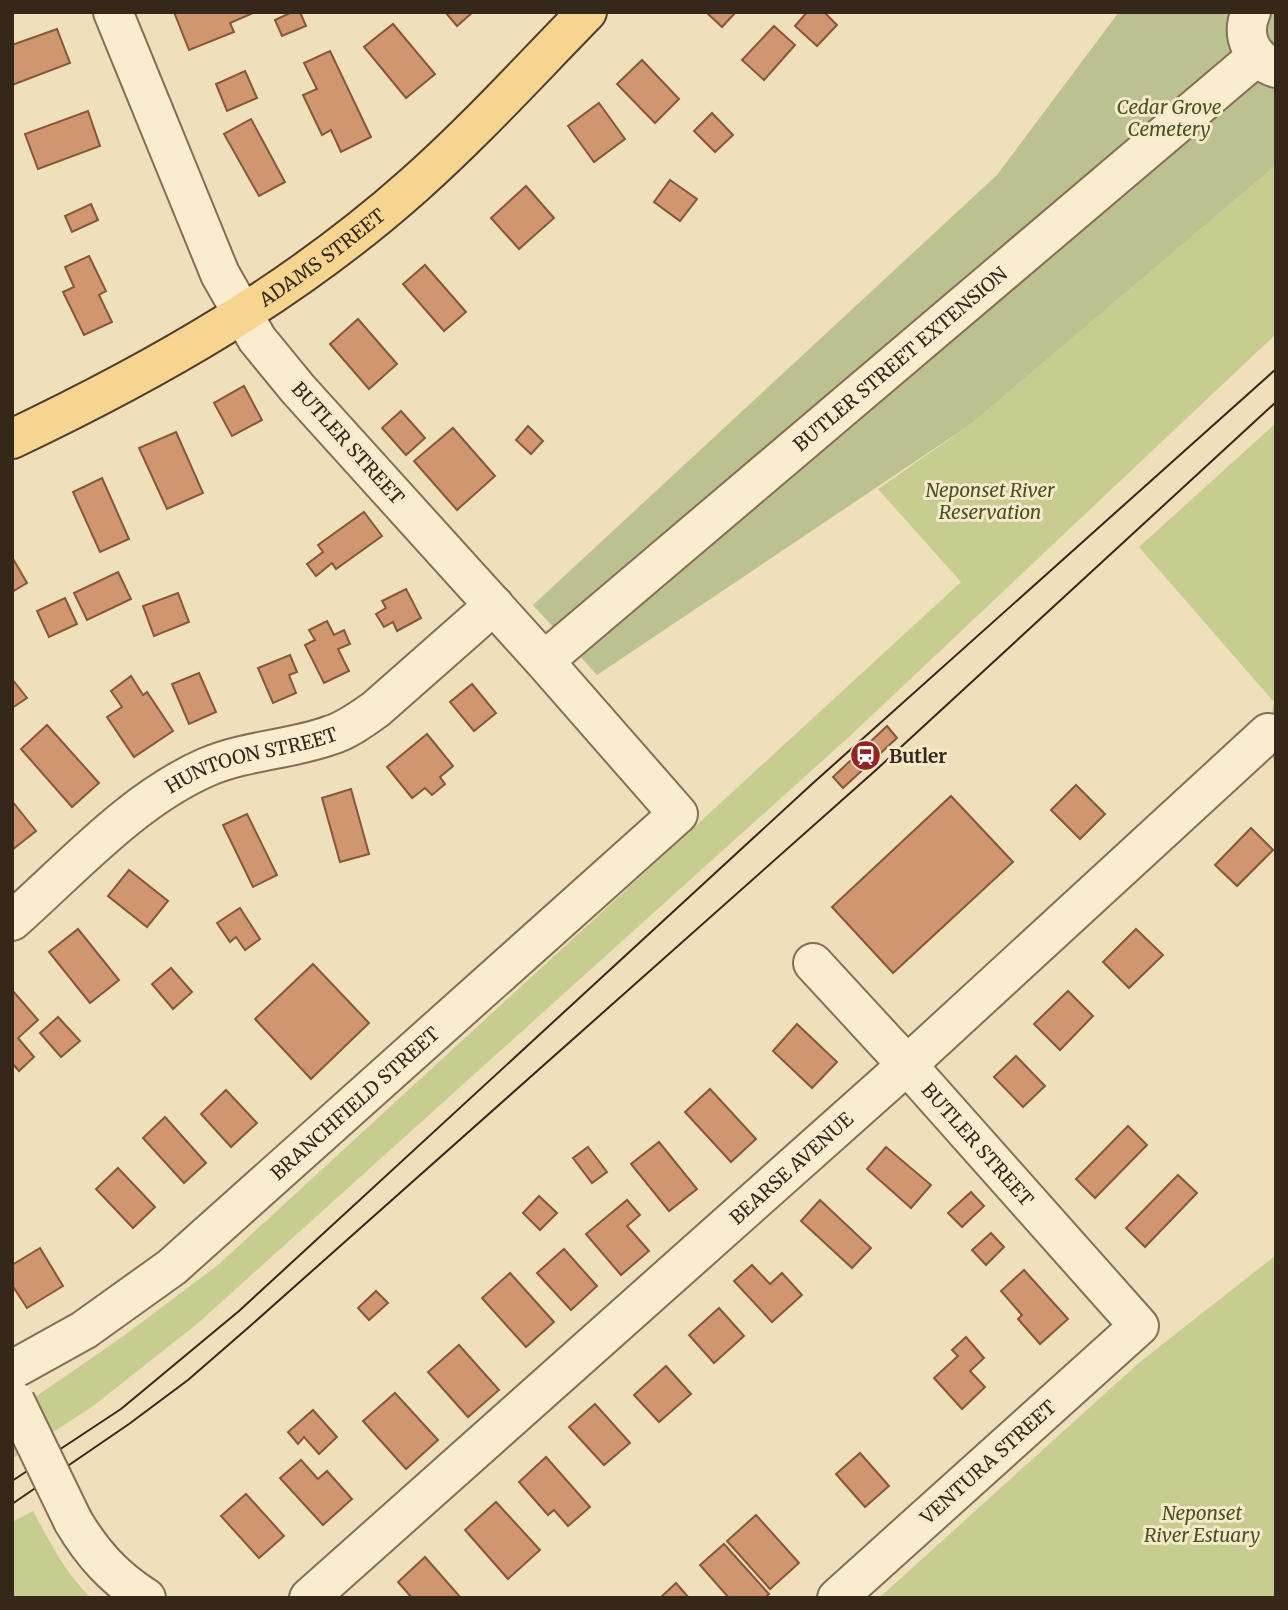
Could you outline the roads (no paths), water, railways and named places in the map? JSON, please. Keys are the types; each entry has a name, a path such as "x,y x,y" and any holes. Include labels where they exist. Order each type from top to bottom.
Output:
{"main road":[{"name":"ADAMS STREET","path":"12,439 148,372 242,315 314,266 444,158 587,12"}],"street":[{"name":"BUTLER STREET","path":"113,12 220,274 242,315 283,371 678,814"},
{"name":"BUTLER STREET EXTENSION","path":"544,661 1266,62 1247,36 1251,12"},
{"name":"HUNTOON STREET","path":"12,921 146,803 189,775 210,766 244,755 332,735 355,723 376,709 494,605"},
{"name":"BEARSE AVENUE","path":"309,1598 907,1065 1268,733"},
{"name":"BRANCHFIELD STREET","path":"13,1389 84,1330 181,1259 678,814"},
{"name":"BUTLER STREET","path":"813,963 1139,1326"},
{"name":"VENTURA STREET","path":"837,1598 1139,1326"},
{"path":"13,1389 73,1521 96,1557 111,1573 146,1598"}],"tram line":[{"path":"12,1481 121,1409 239,1311 812,784 1276,369"},
{"path":"12,1504 188,1380 249,1327 876,770 1276,402"}],"place":[{"name":"Butler","path":"866,756"}],"park label":[{"name":"Cedar Grove Cemetery","path":"1169,118"},
{"name":"Neponset River Reservation","path":"990,501"},
{"name":"Neponset River Estuary","path":"1202,1524"}]}
